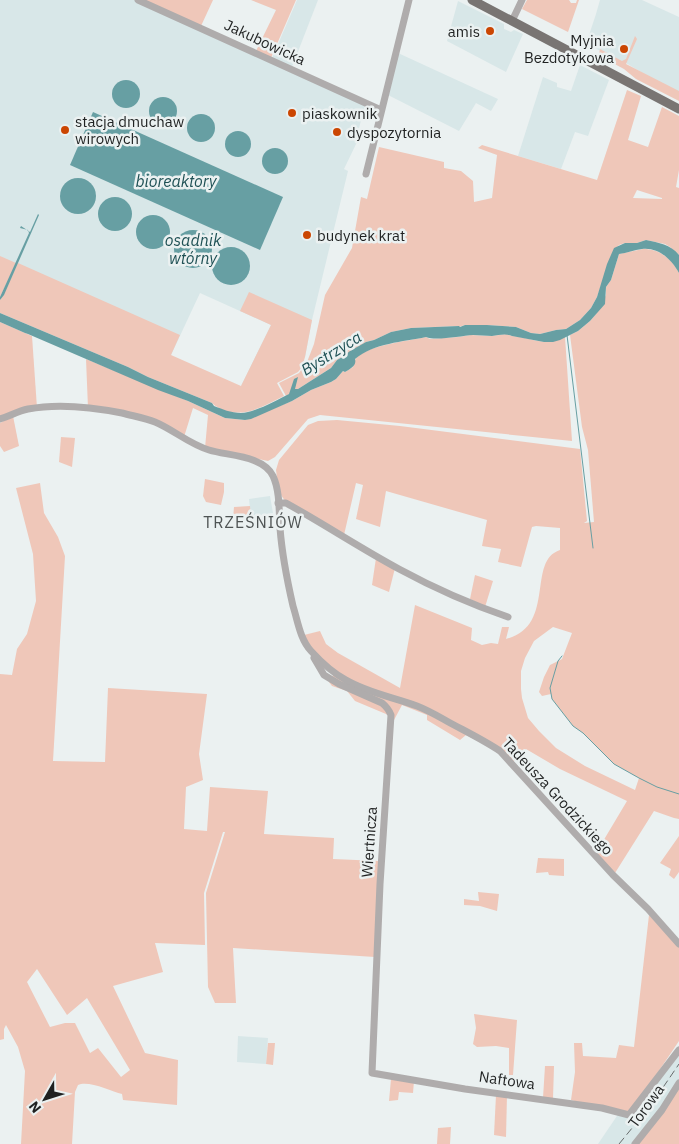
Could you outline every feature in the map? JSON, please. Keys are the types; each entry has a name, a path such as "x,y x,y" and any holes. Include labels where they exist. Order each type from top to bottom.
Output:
{"main road":[{"path":"472,0 679,109"}],"street":[{"name":"Jakubowicka","path":"138,0 381,110"},
{"path":"366,174 409,0"},
{"path":"512,21 522,0"},
{"name":"Tadeusza Grodzickiego","path":"0,419 27,409 67,406 100,409 147,419 197,446 248,458 264,465 271,472 274,479 281,543 290,593 306,645 327,667 346,680 361,688 408,702 500,751 570,830 648,909 679,944"},
{"path":"278,503 286,503 422,581 482,608 508,616"},
{"name":"Wiertnicza","path":"315,655 314,657 324,675 339,684 382,703 391,715 380,884 372,1073"},
{"name":"Torowa","path":"634,1108 679,1050"},
{"name":"Naftowa","path":"372,1073 465,1089 602,1108 629,1115 634,1108"},
{"name":"Torowa","path":"635,1144 662,1110 679,1083"}],"shaded area":[{"path":"0,0 135,0 365,105 358,132 358,140 344,169 348,171 312,320 305,357 241,386 271,325 200,293 171,355 0,277"},
{"path":"141,0 213,0 201,26"},
{"path":"251,0 296,0 271,58 256,51 276,10"},
{"path":"297,0 318,0 292,67 272,58"},
{"path":"527,0 569,0 571,3 576,3 579,0 568,32 522,9"},
{"path":"600,0 642,0 679,17 679,95 626,63 586,44"},
{"path":"458,1 504,24 504,29 511,32 514,30 523,34 506,72 447,41"},
{"path":"635,36 637,39 626,64 679,91 679,101 636,79 624,69 607,60 598,58 600,49 622,61 626,59"},
{"path":"398,53 498,99 491,111 476,103 459,131 388,95"},
{"path":"580,65 609,80 588,136 575,132 561,169 518,156 543,77 557,83 557,87 571,91"},
{"path":"627,90 641,96 628,140 648,147 662,107 679,116 679,170 676,187 679,188 679,255 665,244 646,240 619,245 610,259 597,297 591,308 580,320 566,329 540,334 531,333 516,327 465,325 459,327 411,328 391,332 366,342 337,360 331,368 286,396 279,383 299,373 307,362 314,344 325,295 352,248 361,197 367,199 379,147 444,162 444,168 461,171 473,181 474,202 492,198 497,155 478,148 482,145 597,180","holes":["637,190 662,199 633,198"]},
{"path":"649,249 669,259 679,273 679,819 654,811 615,873 596,853 627,801 560,769 526,749 513,762 506,755 466,735 460,740 427,720 427,715 402,705 394,720 386,714 355,701 347,691 332,686 329,682 333,676 329,666 313,650 304,635 320,631 326,644 338,653 400,688 415,605 472,628 471,640 482,645 498,644 502,627 509,627 506,639 522,632 531,621 537,608 544,567 550,556 560,550 560,528 532,527 521,567 498,562 501,549 482,546 487,520 386,491 380,527 356,519 363,485 356,483 344,535 286,502 279,492 276,470 279,460 308,425 318,421 337,420 400,426 580,449 587,521 584,523 594,522 588,450 582,427 570,335 578,331 596,314 606,295 606,287 611,280 619,254","holes":["553,627 572,633 562,659 550,665 539,692 542,696 551,694 552,699 573,726 583,733 614,764 639,778 635,790 585,766 556,748 528,718 521,689 521,671 525,658 534,641"]},
{"path":"0,256 16,263 0,297"},
{"path":"18,263 180,335 171,355 241,386 271,325 240,311 249,292 312,320 302,367 298,372 277,383 284,396 249,411 226,411 212,403 0,313 0,300"},
{"path":"0,322 32,336 37,408 0,419"},
{"path":"507,334 545,342 565,337 572,441 320,415 308,419 275,457 268,461 205,448 208,415 193,408 184,437 145,420 88,408 86,359 225,418 245,420 292,401 311,390 331,382 343,371 345,372 353,367 355,360 360,355 377,347 426,337 430,339"},
{"path":"13,416 19,446 4,452 0,446 0,423"},
{"path":"61,437 75,438 72,467 59,462"},
{"path":"205,479 224,483 221,505 206,502 203,496"},
{"path":"40,483 44,513 58,537 65,556 53,761 105,762 108,688 207,694 199,754 203,780 186,787 184,829 207,831 210,787 268,791 264,834 334,838 333,859 379,861 375,957 233,948 236,1003 215,1003 208,987 206,893 225,832 223,832 204,893 205,945 155,943 163,972 113,986 145,1053 178,1060 177,1105 123,1100 122,1094 93,1085 78,1085 75,1092 72,1144 21,1144 25,1071 18,1047 6,1025 4,1039 0,1040 0,674 12,675 17,649 27,634 36,601 33,554 16,488","holes":["37,969 67,1015 87,998 130,1070 121,1077 98,1048 90,1053 75,1023 65,1023 50,1027 27,982"]},
{"path":"270,496 273,513 251,517 249,499"},
{"path":"250,506 251,517 233,519 234,507"},
{"path":"376,558 395,568 389,592 372,585"},
{"path":"475,575 493,581 485,607 470,599"},
{"path":"679,836 679,872 674,879 669,875 671,869 660,863"},
{"path":"538,858 564,859 564,876 549,875 548,872 536,873"},
{"path":"478,892 499,894 497,911 480,906 464,905 464,899 479,901"},
{"path":"649,915 679,947 679,1041 629,1115 571,1100 575,1072 574,1043 582,1043 583,1056 616,1058 619,1045 634,1047"},
{"path":"474,1014 517,1020 513,1075 509,1075 509,1048 496,1046 477,1047 473,1044 476,1028"},
{"path":"238,1036 268,1038 266,1064 237,1062"},
{"path":"268,1043 275,1043 273,1065 266,1064"},
{"path":"679,1050 679,1080 659,1111 633,1144 598,1144 619,1113"},
{"path":"545,1066 554,1066 553,1099 543,1098"},
{"path":"391,1079 414,1081 413,1093 399,1092 398,1100 389,1101"},
{"path":"679,1086 679,1144 638,1144"},
{"path":"496,1095 507,1095 506,1137 494,1135"},
{"path":"451,1127 450,1144 437,1144 438,1128"}],"water":[{"path":"126,80 136,84 140,94 136,104 126,108 116,104 112,94 116,84"},
{"path":"163,97 173,101 177,111 173,121 163,125 153,121 149,111 153,101"},
{"name":"bioreaktory","path":"93,112 283,197 260,250 70,165"},
{"path":"201,114 211,118 215,128 211,138 201,142 191,138 187,128 191,118"},
{"path":"238,131 247,135 251,144 247,153 238,157 229,153 225,144 229,135"},
{"path":"275,148 284,152 288,161 284,170 275,174 266,170 262,161 266,152"},
{"path":"78,178 90,184 96,196 90,208 78,214 66,208 60,196 66,184"},
{"name":"osadnik wtórny","path":"115,197 122,198 127,202 131,207 131,221 127,226 122,230 115,231 108,230 103,226 99,221 98,214 99,207 103,202 108,198"},
{"path":"38,214 4,295 0,300 29,233 28,231 30,232"},
{"name":"osadnik wtórny","path":"153,215 160,216 165,220 169,225 169,239 165,244 160,248 153,249 146,248 141,244 137,239 136,232 137,225 141,220 146,216"},
{"name":"osadnik wtórny","path":"193,230 200,231 206,236 211,242 211,256 206,262 200,267 193,268 186,267 180,262 175,256 174,249 175,242 180,236 186,231"},
{"path":"646,240 664,244 676,251 679,255 679,273 669,259 654,250 642,249 619,254 611,280 606,287 605,304 578,331 560,340 544,342 502,334 442,338 426,337 380,346 355,359 353,367 345,372 343,371 331,382 311,390 292,401 245,420 225,418 0,322 0,313 212,403 214,406 227,411 241,413 265,406 289,394 294,379 298,377 295,389 298,389 331,368 337,360 350,351 391,332 411,328 460,327 465,325 516,327 531,333 540,334 566,329 580,320 591,308 597,297 614,248 625,243 637,243"},
{"name":"osadnik wtórny","path":"231,247 238,248 244,253 249,259 249,273 244,279 238,284 231,285 224,284 218,279 213,273 212,266 213,259 218,253 224,248"}],"waterway":[{"path":"567,335 593,548"},
{"path":"562,656 558,661 550,688 552,699 573,726 583,733 614,764 657,787 679,794"}],"railway":[{"path":"619,1144 651,1105 679,1064"}],"place":[{"name":"amis","path":"490,31"},
{"name":"Myjnia Bezdotykowa","path":"624,49"},
{"name":"piaskownik","path":"292,113"},
{"name":"stacja dmuchaw wirowych","path":"65,130"},
{"name":"dyspozytornia","path":"337,132"},
{"name":"budynek krat","path":"307,235"}],"district":[{"name":"TRZEŚNIÓW","path":"253,522"}],"water label":[{"name":"Bystrzyca","path":"331,353"}]}
